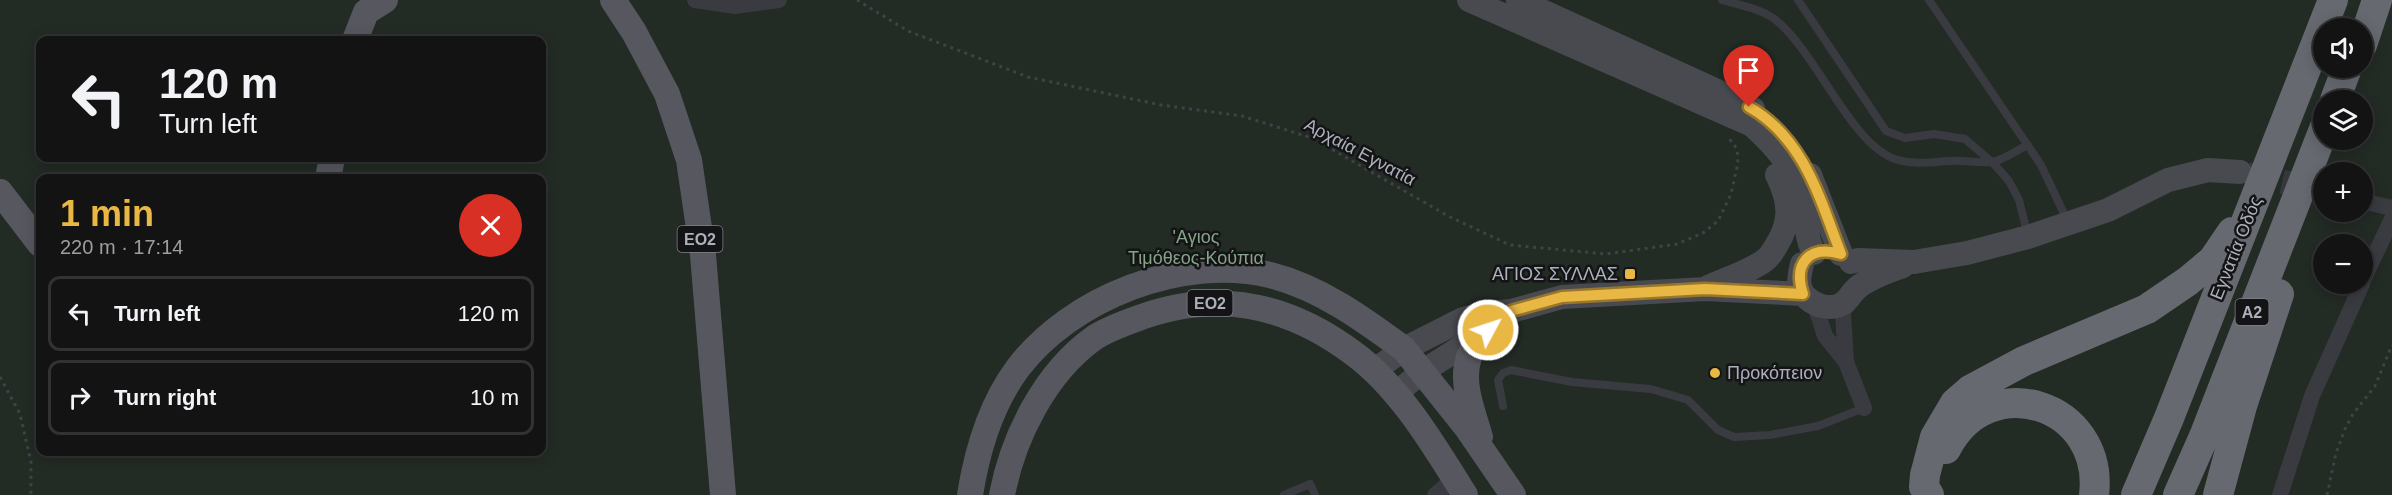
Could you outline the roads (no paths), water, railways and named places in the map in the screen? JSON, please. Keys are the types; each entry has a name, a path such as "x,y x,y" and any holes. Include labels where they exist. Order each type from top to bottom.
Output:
{"highway":[{"name":"Εγνατία Οδός","path":"2136,495 2169,418 2249,182 2333,0"},
{"path":"2367,18 2375,0"},
{"path":"2370,18 2375,0"},
{"name":"Εγνατία Οδός","path":"2178,495 2205,434 2316,150"},
{"path":"2218,495 2242,406 2329,150"},
{"path":"1930,495 1924,488 1929,453 1941,425 1955,403 1970,390 2024,361 2146,309 2188,281 2213,260 2249,182"},
{"path":"1930,495 1946,448 1959,428 1981,411 2015,402 2028,403 2052,411 2066,420 2083,439 2095,468 2094,495"}],"main road":[{"path":"357,36 366,12 385,0"},
{"name":"ΕΟ2","path":"614,0 667,94 689,160 703,255 723,495"},
{"path":"0,192 36,239"},
{"name":"ΕΟ2","path":"970,495 985,431 1000,395 1036,347 1059,327 1092,305 1139,283 1155,278 1207,271 1268,275 1301,286 1340,304 1404,349 1489,459 1513,495"},
{"name":"ΕΟ2","path":"1002,495 1009,464 1022,431 1051,382 1095,338 1150,314 1180,306 1207,303 1234,303 1265,308 1291,317 1325,334 1375,370 1395,394 1460,487"},
{"path":"1488,330 1474,348 1466,372 1468,397 1489,459"}],"street":[{"path":"694,0 735,6 779,0"},
{"path":"1469,0 1752,125 1778,150 1794,174 1805,205 1808,258 1798,279 1826,336 1846,362 1864,408"},
{"path":"1518,0 1736,100 1768,119 1796,149 1807,166 1855,274 1844,313 1846,362"},
{"path":"1700,102 1765,154 1782,186 1788,222 1771,254 1765,260 1705,289"},
{"path":"1375,370 1404,349 1463,319 1486,313 1511,311 1562,297 1705,289 1809,300 1830,308 1845,302 1851,293 1876,275 1914,262 1967,253 2068,224 2108,210 2168,180 2208,170 2249,182"},
{"path":"2373,204 2392,208"},
{"path":"2373,260 2392,219"},
{"path":"1730,278 1770,272 1827,250 1858,260 1914,262"},
{"path":"2280,495 2312,396 2357,294"},
{"path":"1395,394 1422,372 1488,330 1511,311"},
{"path":"1435,495 1460,487"}],"lane":[{"path":"1722,0 1748,7 1776,19 1806,51 1863,137 1879,152 1896,160 1919,164 1964,160 1992,162 2028,145"},
{"path":"1798,0 1886,131 1905,138 1934,134 1965,139 1992,162 2009,181 2019,200 2028,237"},
{"path":"1929,0 2041,165 2068,224"},
{"path":"1503,406 1498,380 1503,373 1511,370 1572,382 1652,389 1688,400 1718,430 1734,436 1770,435 1818,426 1864,408"},
{"path":"1284,495 1310,484 1315,495"}],"tunnel":[{"path":"2247,174 2313,189"}],"place":[{"name":"ΑΓΙΟΣ ΣΥΛΛΑΣ","path":"1630,274"},
{"name":"Προκόπειον","path":"1715,373"}],"park label":[{"name":"'Αγιος Τιμόθεος-Κούπια","path":"1196,247"}]}
